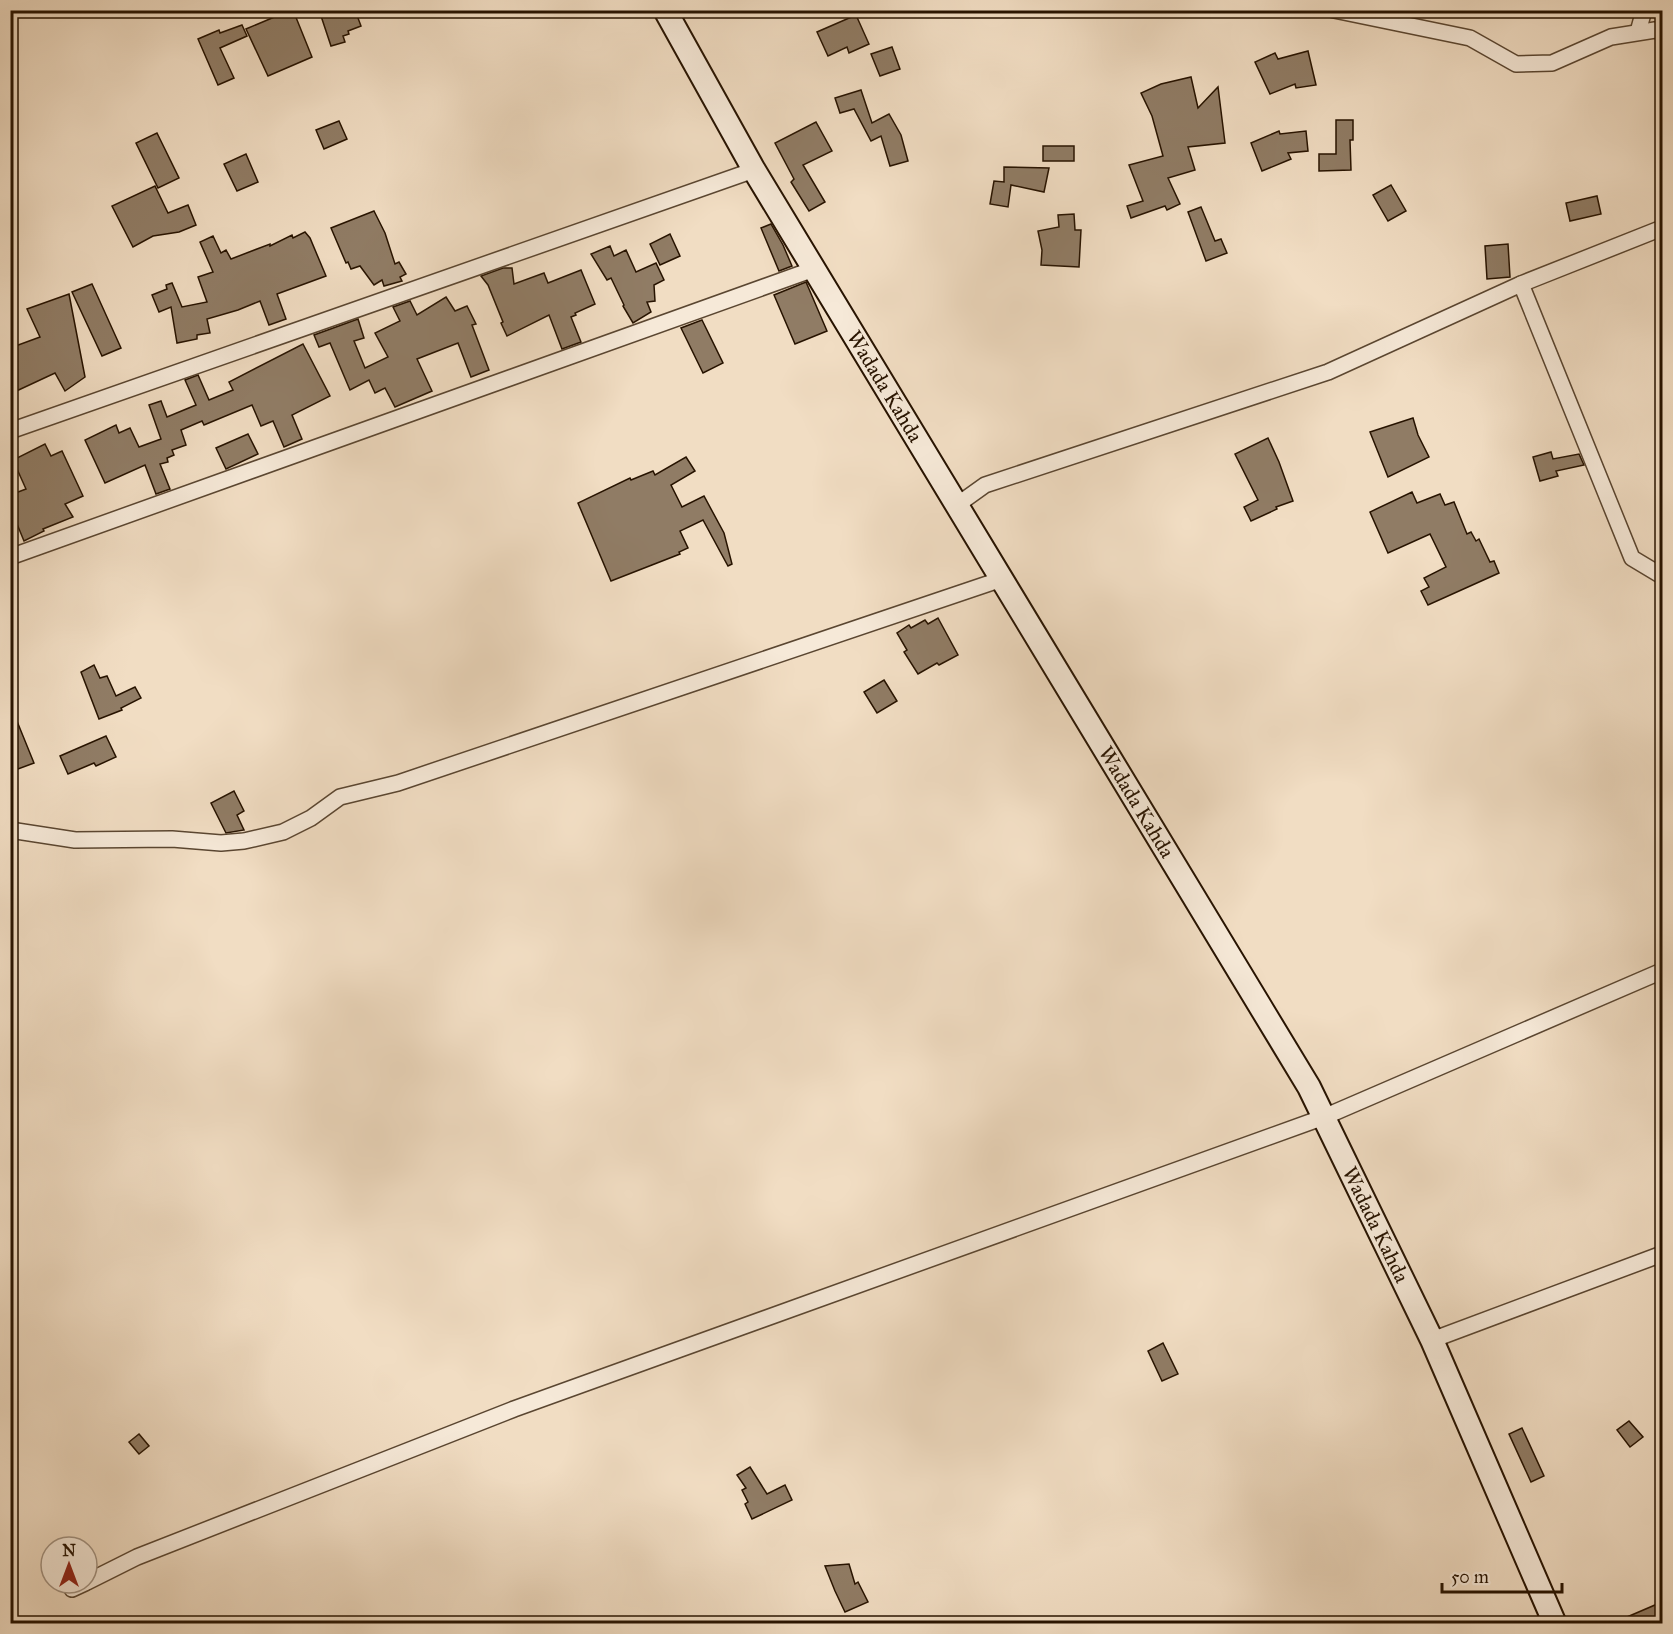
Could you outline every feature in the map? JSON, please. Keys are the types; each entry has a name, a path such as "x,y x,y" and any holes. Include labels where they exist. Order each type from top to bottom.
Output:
{"main road":[{"name":"Wadada Kahda","path":"665,10 754,170 1309,1087 1432,1340 1555,1623"}],"street":[{"path":"1334,10 1470,38 1516,64 1552,63 1611,37 1655,30 1662,32"},
{"path":"1638,32 1644,10"},
{"path":"10,431 754,170"},
{"path":"957,505 985,485 1328,372 1521,284 1662,228"},
{"path":"10,557 814,269"},
{"path":"1521,284 1632,558 1662,576"},
{"path":"10,831 75,840 172,839 221,843 244,841 283,832 311,818 340,797 398,783 1002,579"},
{"path":"99,1576 137,1557 514,1409 1324,1117 1662,971"},
{"path":"1432,1340 1662,1254"}],"building":[{"path":"293,10 312,57 268,76 246,29"},
{"path":"319,10 355,10 361,26 348,31 349,34 343,36 345,42 331,46"},
{"path":"856,15 869,44 849,53 847,47 828,56 817,32"},
{"path":"242,25 247,36 220,48 234,78 218,85 198,39 219,30 220,33"},
{"path":"892,47 900,69 880,76 871,54"},
{"path":"1308,51 1316,85 1296,88 1295,84 1270,94 1255,62 1275,53 1278,59"},
{"path":"1191,77 1198,108 1218,87 1225,143 1188,147 1195,170 1168,178 1180,204 1167,210 1165,206 1131,218 1127,206 1143,201 1129,165 1163,156 1152,116 1141,93 1161,84"},
{"path":"861,90 872,123 889,114 901,135 908,161 890,166 881,136 871,141 854,109 840,113 835,98"},
{"path":"1336,120 1353,120 1353,140 1350,140 1351,170 1319,171 1319,154 1336,154"},
{"path":"339,121 347,139 324,149 316,130"},
{"path":"816,122 832,151 803,165 825,202 809,211 791,182 794,179 775,143"},
{"path":"1279,131 1280,134 1306,131 1308,151 1288,153 1291,159 1262,171 1251,143"},
{"path":"157,133 179,178 158,188 136,143"},
{"path":"1043,146 1074,146 1074,161 1043,161"},
{"path":"246,154 258,182 237,191 224,164"},
{"path":"1004,167 1049,168 1044,192 1011,185 1008,207 990,204 994,181 1004,182"},
{"path":"1391,185 1406,211 1388,221 1373,195"},
{"path":"155,186 168,213 188,205 196,225 179,232 153,236 133,247 112,206"},
{"path":"1597,196 1601,214 1570,221 1566,203"},
{"path":"1201,207 1215,241 1221,239 1227,253 1206,261 1188,212"},
{"path":"374,211 385,233 395,264 399,262 406,274 400,277 402,281 384,286 382,280 374,285 360,266 351,269 348,262 346,263 331,228"},
{"path":"1074,214 1075,230 1081,230 1079,267 1041,265 1042,250 1038,231 1059,227 1058,215"},
{"path":"771,224 792,266 779,271 761,228"},
{"path":"305,232 310,238 326,276 277,294 286,319 269,325 260,301 207,319 210,333 197,335 197,339 177,343 171,307 159,312 152,295 167,289 166,285 172,283 182,307 207,302 198,277 213,272 200,242 213,236 221,253 226,250 231,259"},
{"path":"670,234 680,256 660,265 650,244"},
{"path":"1508,244 1510,277 1487,279 1485,246"},
{"path":"610,246 614,256 626,250 636,272 656,263 664,280 654,285 655,301 647,302 651,312 633,323 611,278 607,280 591,254"},
{"path":"503,268 512,268 514,284 544,273 548,283 581,270 595,304 571,317 581,342 562,349 549,315 507,336 488,285 481,276"},
{"path":"806,282 827,331 795,344 774,295"},
{"path":"92,284 121,348 102,356 72,292"},
{"path":"69,294 85,377 65,391 55,373 10,394 10,348 40,337 27,309"},
{"path":"446,297 455,311 467,306 476,324 472,325 489,370 471,377 458,343 417,359 432,391 395,407 385,388 375,393 369,380 350,390 330,343 319,347 314,335 358,319 364,338 354,341 365,368 388,357 375,333 400,321 393,307 410,301 417,315"},
{"path":"702,320 723,363 703,373 681,328"},
{"path":"303,344 330,396 292,415 302,439 284,447 273,421 261,426 252,405 204,425 202,421 181,430 186,445 172,450 174,455 167,458 168,462 160,464 170,489 156,494 145,465 105,483 85,440 116,425 119,433 130,428 139,447 161,439 149,405 161,401 167,417 196,405 185,380 198,375 209,400 233,390 229,382"},
{"path":"1413,418 1418,435 1429,457 1388,477 1370,432"},
{"path":"248,434 258,454 226,469 216,448"},
{"path":"1268,438 1293,501 1276,507 1277,509 1251,521 1244,507 1258,500 1235,454"},
{"path":"45,444 51,456 62,451 83,496 65,504 73,517 43,529 44,531 24,541 10,507 10,495 26,489 13,460"},
{"path":"1551,452 1553,459 1579,454 1584,465 1556,471 1558,476 1540,481 1533,457"},
{"path":"686,457 695,471 671,485 682,507 704,496 724,533 732,564 728,566 703,520 680,531 688,548 679,552 680,554 611,581 578,503 630,478 631,480 653,471 655,475"},
{"path":"1412,492 1417,503 1440,494 1445,505 1454,502 1467,534 1471,532 1476,541 1479,539 1490,562 1494,561 1499,573 1428,605 1421,591 1429,587 1424,578 1446,567 1430,534 1388,553 1370,512"},
{"path":"938,618 958,655 918,674 904,652 907,650 897,633 909,625 911,628 925,620 928,624"},
{"path":"94,665 100,678 107,676 116,696 135,687 141,698 121,708 122,710 99,719 81,672"},
{"path":"884,680 897,701 877,713 864,692"},
{"path":"10,704 34,763 10,772"},
{"path":"106,736 116,757 96,766 94,763 68,774 60,756"},
{"path":"234,791 244,811 237,815 244,830 226,833 211,803"},
{"path":"1163,1343 1178,1374 1162,1381 1148,1351"},
{"path":"1629,1421 1643,1437 1630,1447 1617,1430"},
{"path":"1522,1428 1544,1476 1531,1482 1509,1434"},
{"path":"139,1434 149,1446 139,1454 129,1442"},
{"path":"750,1467 767,1494 785,1485 792,1500 752,1519 742,1490 746,1488 737,1475"},
{"path":"849,1564 855,1584 858,1582 868,1602 845,1612 825,1566"},
{"path":"1662,1602 1662,1623 1613,1623"}]}
